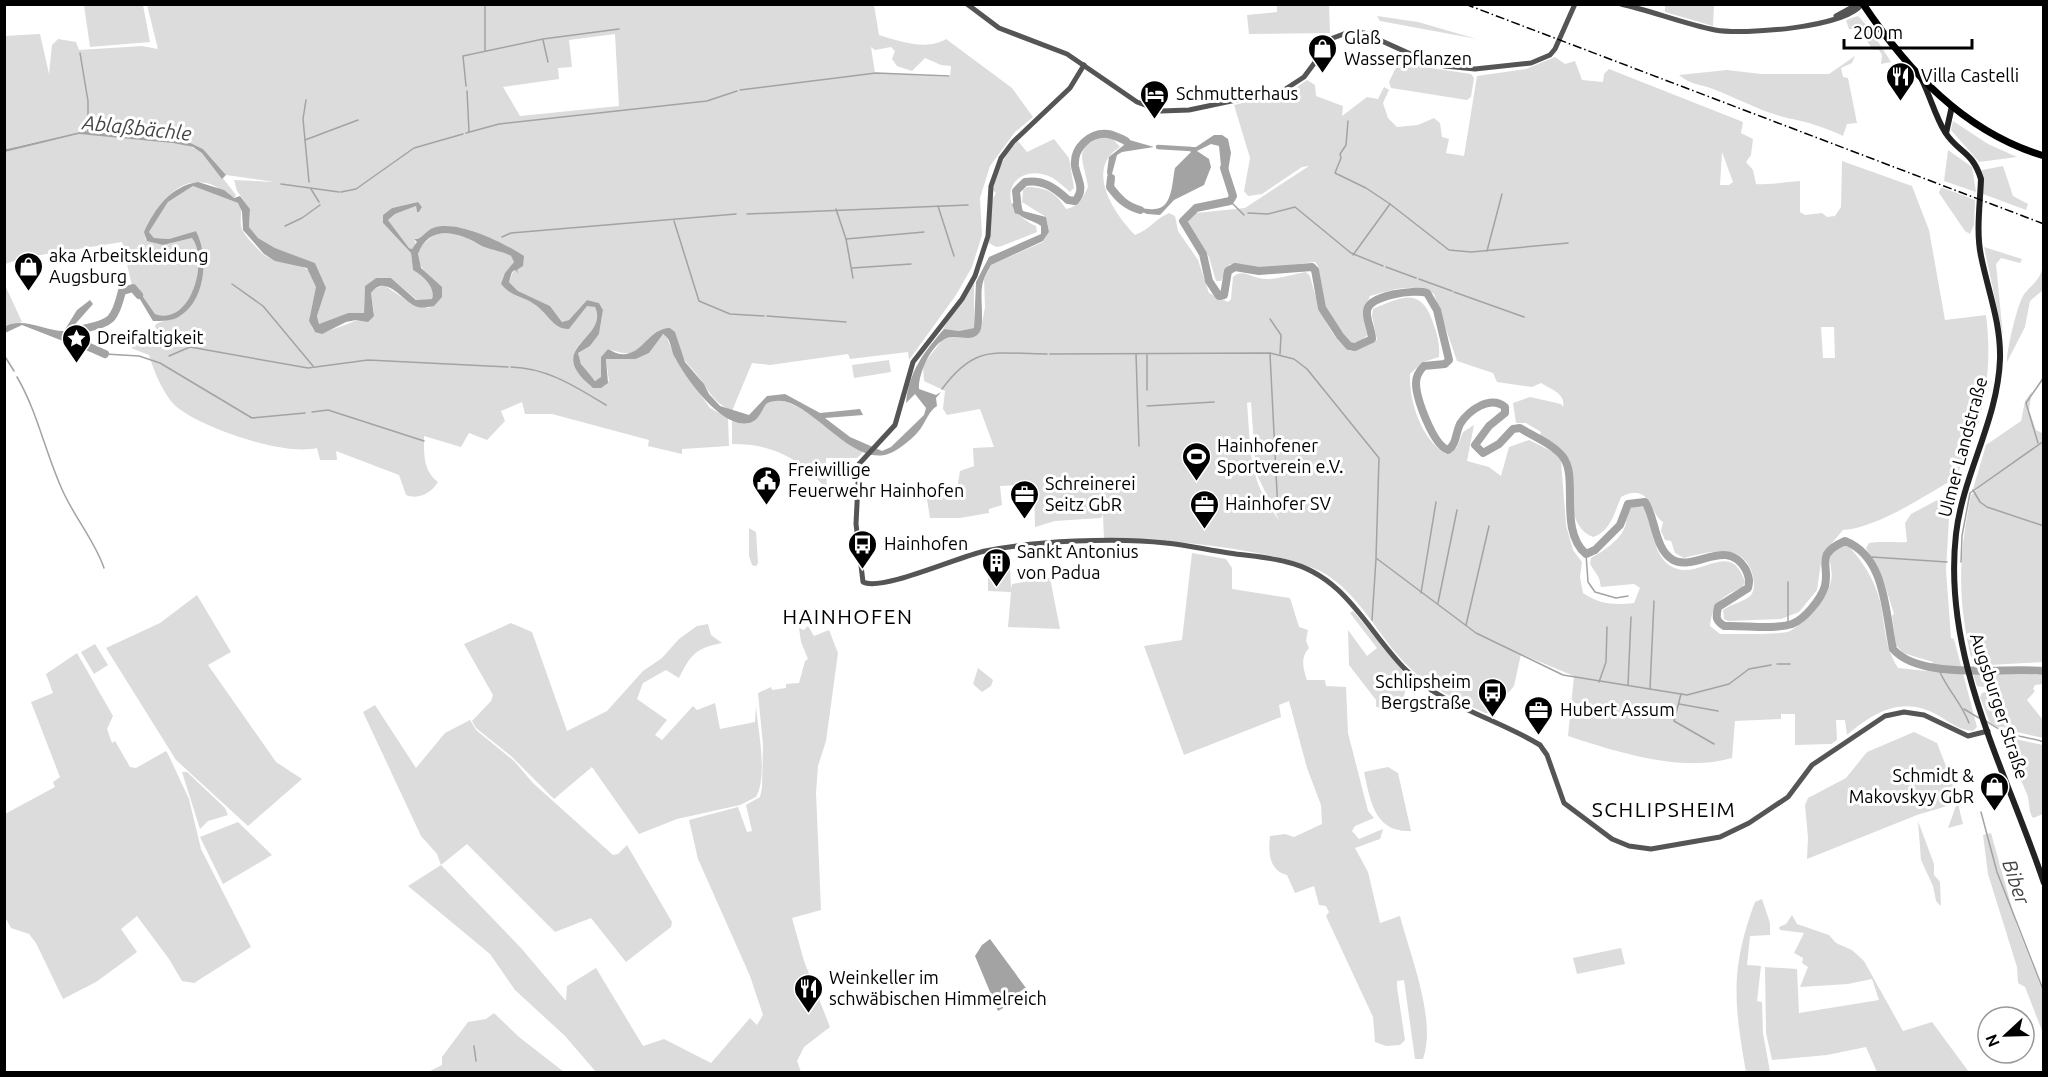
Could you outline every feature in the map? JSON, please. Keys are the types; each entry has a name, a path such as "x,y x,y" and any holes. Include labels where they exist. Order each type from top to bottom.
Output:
{"main road":[{"path":"1861,4 1922,80 1952,106 1996,136 2043,156"},
{"path":"1922,80 1946,134"},
{"path":"1940,118 1952,106"},
{"path":"1946,134 1952,106"},
{"name":"Ulmer Landstraße","path":"1946,134 1970,155 1981,179 1980,254 2000,339 1999,370 1994,400 1963,495 1956,532"},
{"name":"Augsburger Straße","path":"1956,532 1954,562 1957,618 1966,662 1980,710 2043,883"}],"street":[{"path":"967,4 1004,31 1052,47 1084,65 1146,107 1161,111 1182,111 1268,94 1295,85 1333,38 1349,32 1364,33 1409,55 1445,66 1493,68 1531,63 1550,55 1555,49 1575,4"},
{"path":"1621,4 1711,29 1729,31 1781,29 1827,21 1853,13 1861,4"},
{"path":"1827,21 1847,7 1861,4"},
{"path":"1084,65 1070,88 1021,134 1001,158 992,181 988,236 980,265 962,299 913,362 896,425 863,458 858,468 856,513 863,582 870,585 885,583 965,556 995,549 1131,541 1169,543 1287,562 1307,568 1342,592 1401,664 1424,685 1540,745 1547,755 1564,804 1612,839 1644,849 1713,838 1739,829 1788,797 1812,765 1885,716 1905,712 1924,715 1965,736 1987,729"}],"shaded area":[{"path":"84,5 143,5 150,42 90,47"},
{"path":"147,5 874,5 879,35 921,45 938,43 946,39 1012,88 1033,117 1015,132 990,166 980,198 982,235 972,267 956,295 909,360 908,352 850,359 848,354 770,365 752,363 732,411 714,399 685,361 670,328 658,331 631,353 608,349 601,357 601,377 598,381 594,379 580,362 578,353 590,346 599,334 603,310 599,303 587,300 569,320 562,322 550,306 518,291 509,282 515,270 519,274 517,270 523,266 523,256 493,239 469,230 456,227 435,228 420,238 414,239 416,244 412,249 409,248 388,220 395,214 416,206 419,212 422,207 418,202 392,208 383,215 383,223 411,253 413,270 430,286 432,299 417,300 391,278 376,278 365,286 364,313 348,313 319,324 317,316 325,288 315,263 275,248 258,238 249,227 250,209 237,191 234,180 275,182 226,175 203,149 184,140 84,131 6,149 4,36 40,34 49,74 52,45 58,39 76,42 79,50 142,46 158,49","holes":["615,34 619,106 520,116 503,87 559,79 558,68 572,67 569,40","871,47 875,50 891,47 895,51 892,59 897,66 912,71 925,58 941,65 951,66 950,77 875,73"]},
{"path":"1277,5 1329,5 1330,33 1249,34 1247,15 1277,12"},
{"path":"1665,5 1714,5 1713,26 1665,12"},
{"path":"1377,16 1418,22 1477,39 1380,21"},
{"path":"1858,16 1870,29 1891,62 1881,64 1882,55 1879,50 1873,50 1859,29 1849,29 1846,20"},
{"path":"1855,56 1852,63 1841,68 1843,77 1848,78 1857,123 1847,124 1843,136 1816,125 1768,112 1713,89 1692,83 1679,75 1727,70 1761,74 1829,74"},
{"path":"1401,57 1431,68 1471,74 1474,78 1471,97 1467,100 1391,88 1389,82"},
{"path":"1555,57 1565,64 1575,61 1582,80 1603,82 1604,74 1609,69 1743,122 1741,133 1753,139 1751,155 1746,162 1753,170 1756,184 1800,181 1800,212 1805,215 1822,213 1827,217 1835,216 1841,207 1842,161 1912,186 1929,230 1945,320 1986,315 1988,370 1984,397 1978,425 1973,426 1973,434 1966,433 1968,438 1962,464 1954,479 1915,502 1870,524 1843,530 1822,555 1817,590 1799,612 1781,619 1728,621 1724,619 1723,610 1752,593 1754,581 1749,566 1743,558 1725,552 1704,553 1684,558 1675,553 1671,541 1665,540 1661,531 1663,522 1644,496 1638,493 1621,497 1604,531 1593,537 1584,532 1574,515 1570,460 1540,436 1541,432 1526,423 1516,423 1513,403 1530,397 1561,404 1563,407 1562,398 1541,383 1532,387 1497,382 1493,373 1457,361 1434,294 1418,288 1410,288 1370,296 1364,310 1369,334 1359,342 1348,343 1325,306 1318,266 1315,262 1256,269 1243,264 1230,264 1221,281 1216,281 1209,257 1188,221 1196,213 1245,208 1309,166 1302,167 1262,194 1248,196 1244,191 1250,158 1234,105 1290,92 1307,80 1315,85 1316,96 1343,106 1342,116 1367,97 1378,99 1384,87 1389,90 1383,103 1388,118 1397,127 1418,125 1434,118 1440,123 1442,137 1449,139 1446,153 1464,156 1477,76 1526,69","holes":["1722,152 1733,182 1729,185 1720,185","1821,327 1834,327 1835,358 1823,358"]},
{"path":"1953,121 1988,144 2017,157 1979,162 1951,130"},
{"path":"84,131 184,140 203,149 226,175 222,179 202,153 193,147 173,143 79,134 5,152 5,147 7,149"},
{"path":"79,134 161,140 191,147 204,155 236,195 234,198 210,184 194,182 174,191 159,208 145,239 163,245 192,238 197,248 197,276 187,302 178,311 168,315 155,314 137,288 132,286 122,242 28,257 5,264 5,152"},
{"path":"1214,135 1222,135 1228,139 1231,153 1227,177 1221,166 1219,146 1211,144 1197,151 1209,159 1211,167 1204,185 1174,200 1160,215 1147,214 1130,207 1155,209 1165,204 1171,193 1175,168 1191,152 1187,147 1196,147"},
{"path":"1104,136 1112,138 1120,147 1109,156 1104,167 1103,179 1112,204 1127,226 1135,235 1169,213 1175,216 1178,231 1198,260 1209,293 1228,302 1231,299 1233,277 1236,275 1243,273 1270,279 1306,272 1310,276 1319,307 1329,327 1342,345 1350,351 1377,340 1372,316 1373,309 1400,299 1408,298 1422,302 1434,325 1439,352 1439,357 1423,362 1410,374 1414,408 1423,429 1437,447 1446,454 1457,447 1463,432 1474,425 1467,461 1489,467 1501,476 1509,447 1529,440 1553,452 1561,461 1566,525 1573,550 1582,562 1580,577 1583,593 1596,600 1614,604 1634,603 1640,588 1634,584 1601,587 1599,578 1590,564 1591,558 1610,546 1622,533 1626,525 1628,510 1634,506 1646,509 1656,546 1663,560 1669,565 1680,570 1722,561 1731,562 1739,569 1745,582 1742,588 1719,602 1713,612 1710,626 1720,634 1777,633 1790,631 1796,627 1809,616 1825,595 1832,575 1831,556 1838,548 1847,544 1871,577 1880,601 1887,643 1898,668 1927,671 1933,662 1903,653 1896,645 1892,616 1894,614 1884,582 1866,548 1869,543 1907,542 1905,523 1911,514 1941,498 1950,501 1946,570 1951,638 1954,639 1977,727 1973,731 1963,729 1926,710 1902,706 1879,713 1847,735 1845,720 1836,720 1837,740 1831,744 1795,745 1795,714 1781,714 1781,719 1735,721 1732,758 1692,763 1649,759 1568,736 1574,676 1521,654 1514,686 1491,713 1485,713 1444,693 1425,681 1408,666 1342,586 1312,568 1286,559 1187,543 1104,539 1103,515 1101,518 1055,521 1035,527 1034,484 1000,486 1002,505 989,509 989,513 960,518 930,518 926,493 957,488 960,471 974,466 973,448 994,447 980,409 947,415 943,409 945,391 924,381 923,365 943,339 969,338 981,329 985,307 984,279 991,265 1043,242 1049,232 1046,217 1022,202 1023,190 1027,187 1045,190 1055,195 1066,209 1077,204 1088,187 1083,151","holes":["1251,402 1256,473 1279,520 1261,492 1256,478 1247,403"]},
{"path":"1119,137 1154,147 1122,152 1117,155 1112,174 1113,185 1110,187 1107,172 1109,157 1124,145"},
{"path":"1054,139 1069,158 1074,188 1070,192 1051,177 1038,173 1026,174 1018,179 1012,187 1010,196 1013,207 1022,217 1036,226 1037,232 1002,246 996,247 989,243 991,202 996,193 992,190 1005,158 1018,141 1027,152"},
{"path":"1948,150 1972,167 1976,192 1944,181"},
{"path":"2003,166 2013,196 2028,204 2026,210 1983,194 1982,170"},
{"path":"198,182 224,190 234,198 240,196 250,209 249,227 258,238 275,248 315,263 326,288 317,316 319,324 348,313 364,313 365,286 376,278 391,278 416,300 432,299 430,286 413,270 411,253 383,223 383,215 392,208 418,202 422,207 419,212 416,206 395,214 388,220 409,248 412,249 417,242 414,239 433,228 443,226 467,229 493,239 524,256 523,266 517,270 519,274 515,270 512,272 509,282 518,291 550,306 562,322 569,320 587,300 599,303 603,310 599,334 590,346 578,353 581,364 595,381 601,377 601,357 608,349 616,353 632,352 662,329 670,328 675,332 685,362 720,406 749,415 767,396 785,394 820,413 860,409 863,415 825,418 850,437 882,451 891,447 924,415 926,408 915,394 906,403 910,381 930,346 944,329 959,331 974,328 976,282 989,257 1041,234 1041,226 1020,216 1012,204 1019,200 1023,211 1046,217 1049,232 1043,241 991,265 983,284 981,330 976,336 951,337 941,341 923,368 919,389 936,395 941,392 936,398 937,406 918,432 897,450 888,454 872,455 841,439 810,414 794,405 780,401 766,404 752,422 741,423 730,419 718,412 697,390 680,367 668,339 663,334 649,353 636,359 606,359 608,383 601,388 593,388 579,374 573,362 580,344 594,328 597,318 595,307 587,306 569,329 559,327 539,307 514,295 501,284 505,273 514,262 511,256 454,234 445,233 429,238 418,254 421,268 442,287 442,297 434,306 417,307 388,287 382,286 371,293 374,316 368,322 356,320 346,322 322,334 315,332 309,321 316,287 307,268 275,261 264,254 243,230 242,212 238,203 193,186 168,202 149,232 154,238 169,239 196,231 203,252 204,264 200,288 189,309 180,316 171,320 153,321 132,286 137,288 155,314 168,315 178,311 187,301 193,289 197,275 197,248 192,238 163,245 147,241 144,232 153,215 172,193 188,184"},
{"path":"193,186 238,203 242,228 263,254 275,260 303,267 313,275 316,290 310,318 315,332 336,328 374,313 371,293 374,289 384,285 415,306 429,308 442,297 441,287 422,267 418,255 420,248 436,234 454,233 511,256 514,262 501,284 514,295 539,307 558,327 569,329 587,305 595,307 598,319 595,328 576,349 574,358 578,370 590,386 609,381 606,359 636,359 649,353 660,335 666,335 675,359 710,408 728,418 729,446 682,449 682,454 648,446 649,440 552,414 525,414 522,402 501,411 505,421 487,440 469,433 461,447 424,436 424,456 427,467 429,473 438,482 428,492 416,497 406,495 399,475 336,451 337,460 320,460 317,448 285,448 266,444 245,439 206,424 190,416 173,403 160,383 149,355 131,348 156,330 155,325 182,315 196,298 202,276 203,252 196,231 169,239 154,238 149,232 168,202"},
{"path":"1941,187 1975,200 1974,225 1970,234 1965,231 1939,193"},
{"path":"1984,247 2022,259 2020,263 2001,258 1996,264 2003,336"},
{"path":"2043,267 2043,290 2030,301 2025,327 2007,362 2010,339 2020,304 2024,294 2038,278"},
{"path":"974,281 974,328 959,331 943,329"},
{"path":"4,283 22,322 5,328 4,328"},
{"path":"90,300 93,304 70,330 88,326 89,328 70,334 98,349 91,352 22,325 5,333 6,326 20,323 64,331 77,310"},
{"path":"889,360 891,372 854,378 852,365"},
{"path":"2032,391 2029,410 2036,430 2044,434 2043,662 1973,666 1964,621 1961,580 1971,495 1978,488 1973,489 1986,445 2021,421 2025,401"},
{"path":"776,400 800,408 842,439 864,451 857,458 826,458 827,489 806,468 795,472 794,460 779,452 749,445 732,444 732,419 745,423 766,404"},
{"path":"749,528 756,532 758,563 756,566 758,567 752,565 749,556"},
{"path":"1192,553 1226,559 1232,568 1232,589 1290,598 1299,627 1308,630 1306,641 1309,648 1303,663 1307,680 1325,680 1326,686 1346,687 1348,733 1368,811 1374,818 1355,826 1352,831 1359,839 1383,829 1380,839 1355,848 1368,872 1380,923 1400,916 1425,1007 1427,1026 1423,1059 1415,1059 1404,980 1397,981 1397,987 1405,1040 1400,1045 1386,1046 1375,1042 1373,1017 1326,916 1329,912 1326,906 1319,905 1314,886 1295,893 1287,875 1276,869 1271,860 1270,836 1285,834 1294,837 1322,824 1321,805 1307,768 1289,701 1279,705 1281,717 1184,755 1144,646 1182,640"},
{"path":"988,563 1010,563 1011,589 1012,584 1050,578 1060,629 1008,627 1011,592 988,591"},
{"path":"197,595 231,652 208,665 276,762 302,779 248,826 176,760 106,648 160,623"},
{"path":"1353,611 1408,677 1401,711 1376,707 1376,700 1349,665 1348,630 1367,656 1377,648 1350,613"},
{"path":"511,623 532,632 567,731 607,711 643,671 662,658 679,639 697,626 708,624 711,635 722,643 706,647 695,653 679,678 666,670 643,683 637,699 667,720 655,735 662,740 693,706 697,710 715,703 720,729 755,722 756,706 762,765 760,788 756,797 740,805 677,819 639,834 592,767 554,799 511,756 476,728 472,721 491,701 493,695 464,644"},
{"path":"808,626 814,636 829,630 838,653 826,741 818,766 816,793 821,910 792,918 804,961 830,1027 804,1047 797,1061 801,1072 596,1072 565,1036 515,990 490,954 408,886 441,865 521,948 566,1001 567,986 596,968 643,1046 664,1039 711,1063 750,1018 757,1025 763,1015 750,976 698,859 689,820 738,807 747,832 752,831 746,805 760,797 762,788 763,745 758,693 771,687 772,690 786,688 786,684 799,683 805,661 808,659 801,642 799,628 804,630"},
{"path":"95,644 108,665 94,674 81,652"},
{"path":"77,653 113,716 107,729 112,743 115,741 130,767 136,768 166,751 168,754 189,799 201,849 251,947 194,983 182,981 169,959 137,916 121,929 137,952 96,982 63,999 36,943 29,934 11,928 5,917 5,814 55,787 53,782 60,777 31,702 53,693 46,674"},
{"path":"978,668 993,680 991,686 982,692 973,684"},
{"path":"1973,674 2043,675 2043,684 2035,685 2033,689 2035,691 2027,700 2043,720 2043,738 1996,727 1990,723 1980,697 1982,693 1990,691 1988,688 1977,686"},
{"path":"375,705 416,768 445,733 470,720 476,730 514,761 533,783 613,855 618,854 627,845 672,922 671,927 626,962 591,918 555,932 467,844 441,865 437,854 421,836 363,712"},
{"path":"1914,732 1937,743 1953,784 1963,824 1948,828 1957,803 1917,815 1807,859 1808,837 1805,805 1808,798 1846,778 1867,752"},
{"path":"2010,738 2043,745 2043,814 2033,818 2027,794 2013,760"},
{"path":"1388,767 1398,773 1411,831 1389,826 1381,820 1372,803 1364,772"},
{"path":"182,772 187,772 225,808 228,815 208,821 200,829"},
{"path":"1918,821 1934,864 1934,875 1940,882 1941,906 1936,901 1933,886 1921,860"},
{"path":"238,822 272,855 223,884 200,837"},
{"path":"1991,833 2017,926 2043,992 2043,1033 2036,1015 2036,1005 2032,1005 2025,987 2018,983 2017,967 1988,874 1983,835"},
{"path":"1762,899 1770,923 1770,935 1750,936 1747,965 1761,966 1757,1001 1762,1002 1763,1033 1770,1072 1746,1072 1737,1006 1738,967 1741,947 1755,902"},
{"path":"1792,915 1797,924 1829,935 1836,943 1852,950 1864,961 1903,1031 1932,1022 1969,1072 1877,1072 1866,1047 1827,1055 1772,1060 1766,1033 1765,967 1797,969 1799,1013 1879,1000 1872,979 1848,984 1800,987 1808,967 1802,963 1803,958 1794,953 1804,933 1780,930 1779,927 1786,924"},
{"path":"990,939 1026,988 1010,997 1011,1000 1002,1004 1003,1008 998,1011 975,956 982,945"},
{"path":"1621,948 1625,964 1577,974 1573,958"},
{"path":"494,1013 519,1037 564,1072 428,1072 442,1065 442,1057 468,1022 486,1019"}],"waterway":[{"path":"485,4 485,51"},
{"path":"466,86 463,56 543,39 619,29"},
{"path":"543,40 548,62"},
{"name":"Ablaßbächle","path":"80,53 88,101 88,132"},
{"path":"740,90 876,73 949,76"},
{"path":"467,91 469,132"},
{"path":"466,133 499,124 707,101 737,91"},
{"path":"306,100 303,119 309,182"},
{"path":"305,140 358,120"},
{"path":"1348,121 1346,145 1340,154 1341,158 1335,173 1366,188 1390,204"},
{"path":"341,192 356,189 414,148 463,134"},
{"path":"1018,210 1016,191 1025,182 1031,181 1043,183 1068,200 1075,201 1080,192 1075,166 1080,147 1089,138 1101,134 1112,135 1126,141"},
{"path":"1158,147 1191,149"},
{"path":"1224,168 1233,196 1230,201 1196,208 1183,221 1203,254 1209,281 1219,296 1224,295 1228,271 1235,267 1259,271 1312,267 1315,270 1322,308 1340,336 1349,346 1355,347 1372,339 1367,318 1369,305 1393,294 1427,293 1437,310 1449,360 1445,364 1424,366 1416,380 1422,409 1431,431 1442,446 1448,450 1454,442 1460,424 1474,409 1487,403 1505,407 1505,413 1489,426 1475,445 1483,453 1499,444 1513,429 1520,428 1559,452 1567,466 1569,477 1573,532 1578,544 1586,554 1595,550 1620,525 1628,504 1645,502 1662,549 1673,560 1691,562 1720,555 1730,556 1738,560 1746,570 1749,579 1748,588 1718,607 1719,622 1724,626 1776,627 1792,624 1812,608 1825,586 1826,556 1835,546 1845,541 1859,549 1869,559 1876,572 1885,603 1893,649 1906,659 1922,665 1964,671 2044,671"},
{"path":"1111,178 1110,187 1117,195 1127,204 1140,210"},
{"path":"281,184 339,192"},
{"path":"311,189 319,202"},
{"path":"1487,251 1502,194"},
{"path":"1230,201 1244,215"},
{"path":"1353,255 1390,204 1449,250 1471,252 1568,243"},
{"path":"285,226 302,218 320,205"},
{"path":"747,214 968,205"},
{"path":"938,206 954,256"},
{"path":"1248,213 1268,214 1295,207 1351,253 1383,266"},
{"path":"836,209 846,239 853,278"},
{"path":"502,237 511,233 736,214"},
{"path":"674,221 699,301 730,314 764,316"},
{"path":"846,239 924,232"},
{"path":"852,268 911,264"},
{"path":"1386,267 1416,278"},
{"path":"1419,279 1452,291"},
{"path":"232,284 263,306 313,366"},
{"path":"123,291 133,288 139,295"},
{"path":"79,330 109,320 116,310 122,291"},
{"path":"1454,292 1524,317"},
{"path":"767,316 846,322"},
{"path":"1270,319 1281,335 1280,354"},
{"path":"87,346 105,354"},
{"path":"169,356 190,347 308,368 368,360 508,367"},
{"path":"942,389 954,374 976,358 1000,353 1047,354"},
{"path":"1050,354 1270,353 1294,359 1307,369 1379,458 1376,558 1476,633 1563,675 1687,695 1729,684 1749,669 1771,665"},
{"path":"105,354 139,356 160,363 252,418 305,413"},
{"path":"1136,354 1139,446"},
{"path":"1270,354 1278,512"},
{"path":"4,355 14,371"},
{"path":"1147,355 1147,390"},
{"path":"511,367 549,375 573,385 606,405"},
{"path":"17,377 30,403 61,487 95,547 104,568"},
{"path":"2038,443 2026,403 2044,377"},
{"path":"1147,406 1214,402"},
{"path":"312,412 328,410 424,441"},
{"path":"1961,562 1962,536 1970,493 2044,441"},
{"path":"1973,490 1980,502 1987,507 2044,526"},
{"path":"1421,593 1436,502"},
{"path":"1438,603 1457,510"},
{"path":"1466,625 1489,526"},
{"path":"1586,554 1588,582 1595,592 1616,598 1628,596"},
{"path":"1869,559 1872,557 1947,562"},
{"path":"1372,620 1376,559"},
{"path":"1788,582 1788,625"},
{"path":"1650,689 1654,601"},
{"path":"1628,685 1631,617"},
{"path":"1599,682 1606,662 1607,627"},
{"path":"1777,664 1790,664"},
{"name":"Biber","path":"1939,670 1969,723"},
{"path":"1681,694 1674,721 1714,744"},
{"path":"1679,704 1718,711"},
{"path":"1964,709 1979,718"},
{"path":"1986,721 2008,733 2044,742"},
{"name":"Biber","path":"1981,812 1997,872 2044,992"},
{"path":"474,1046 476,1061"}],"railway":[{"path":"1465,4 2044,224"}],"place":[{"name":"Glaß Wasserpflanzen","path":"1323,74"},
{"name":"Villa Castelli","path":"1900,102"},
{"name":"Schmutterhaus","path":"1155,120"},
{"name":"aka Arbeitskleidung Augsburg","path":"28,292"},
{"name":"Dreifaltigkeit","path":"76,364"},
{"name":"Hainhofener Sportverein e.V.","path":"1196,482"},
{"name":"Freiwillige Feuerwehr Hainhofen","path":"767,506"},
{"name":"Schreinerei Seitz GbR","path":"1024,520"},
{"name":"Hainhofer SV","path":"1204,530"},
{"name":"Hainhofen","path":"863,570"},
{"name":"Sankt Antonius von Padua","path":"996,588"},
{"name":"Schlipsheim Bergstraße","path":"1492,718"},
{"name":"Hubert Assum","path":"1539,736"},
{"name":"Schmidt & Makovskyy GbR","path":"1995,812"},
{"name":"Weinkeller im schwäbischen Himmelreich","path":"808,1014"}],"district":[{"name":"HAINHOFEN","path":"848,617"},
{"name":"SCHLIPSHEIM","path":"1664,810"}]}
